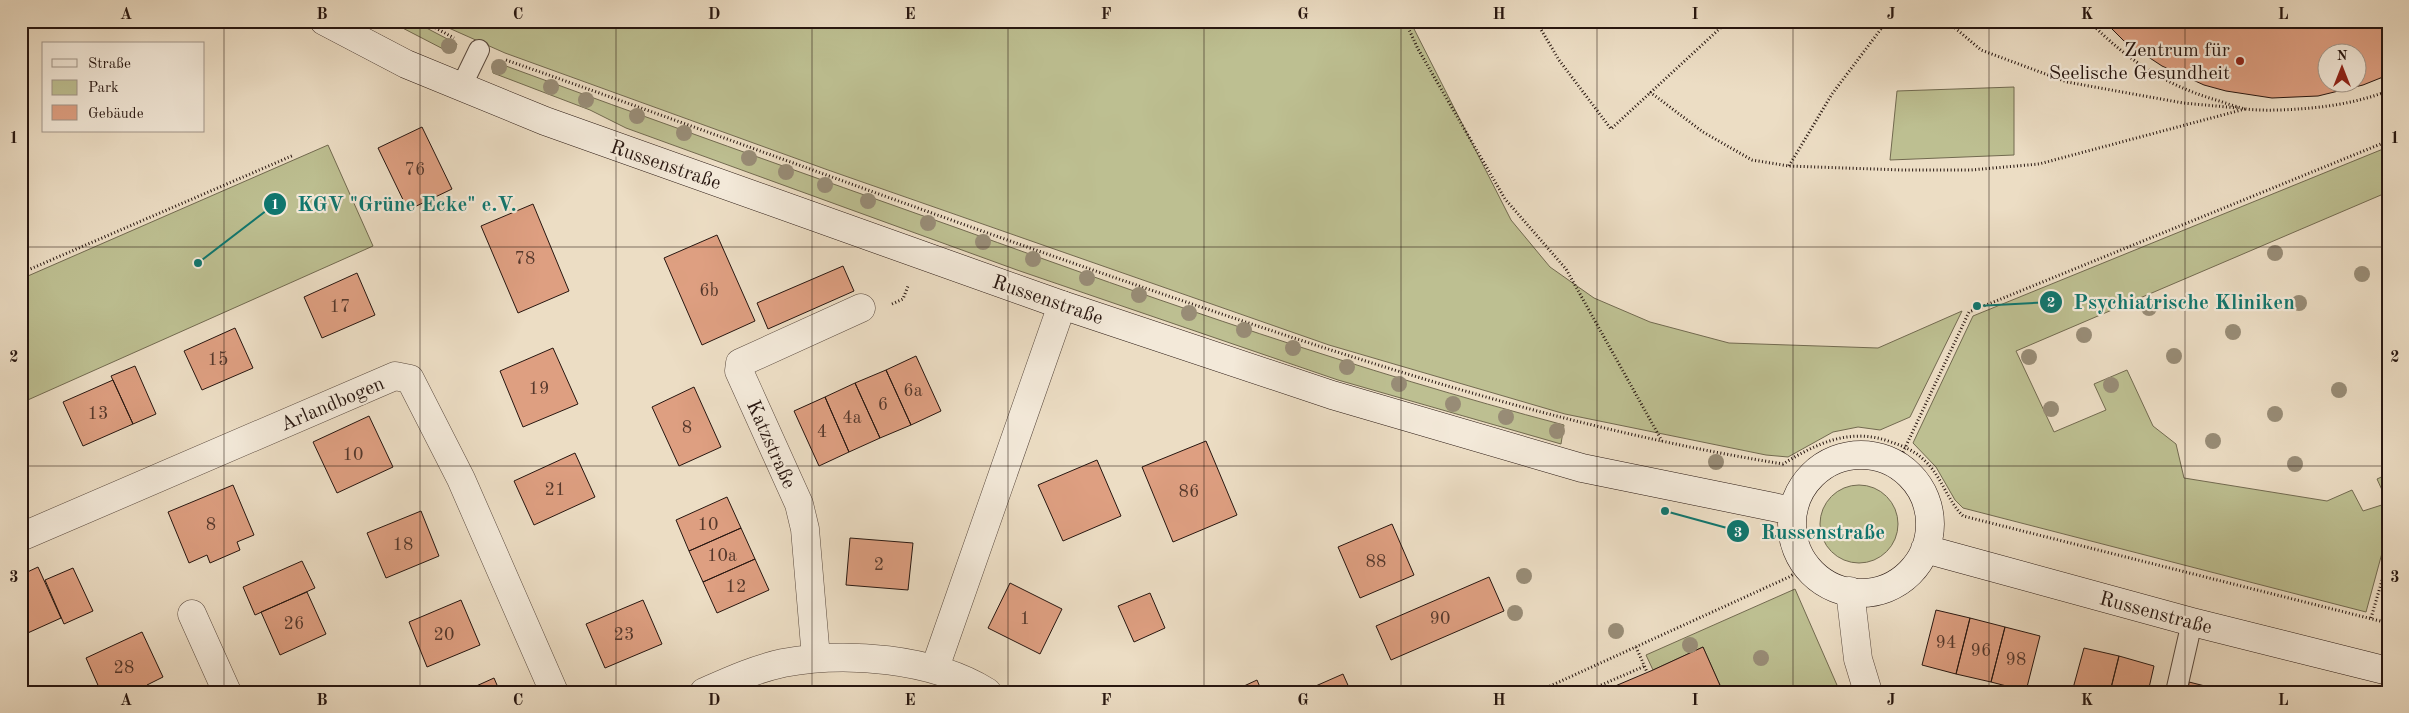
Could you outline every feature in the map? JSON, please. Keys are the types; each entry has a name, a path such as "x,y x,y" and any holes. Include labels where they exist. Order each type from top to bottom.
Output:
{"street":[{"name":"Russenstraße","path":"324,21 406,64 545,122 920,253 1062,305 1332,395 1582,468 1793,511"},
{"path":"935,668 1062,305"},
{"name":"Katzstraße","path":"816,658 805,529 799,504 739,372 740,364 862,308"},
{"name":"Arlandbogen","path":"21,537 395,376 410,379 461,479 554,692"},
{"path":"1848,456 1901,456 1926,502 1929,534 1925,549 1910,571 1889,586 1863,593 1826,583 1806,566 1794,540 1793,511 1798,495 1806,481 1818,470 1833,461 1848,456"},
{"name":"Russenstraße","path":"1925,549 2192,622 2388,671"},
{"path":"1850,591 1858,660 1868,692"},
{"path":"192,614 227,692"},
{"path":"704,692 746,674 781,664 816,658 900,662 935,668 974,683 987,692"}],"lane":[{"path":"461,87 478,50"},
{"path":"2176,692 2192,622"}],"path":[{"path":"423,21 478,50 1067,262 1326,349 1453,389 1562,419 1662,441 1783,464 1809,448 1844,436 1875,436 1901,456 1925,460 1952,505 1963,516 2388,623"},
{"path":"1405,21 1418,49 1505,199 1566,269 1662,441"},
{"path":"1536,21 1559,60 1611,129 1728,21"},
{"path":"1789,166 1832,94 1887,21"},
{"path":"1947,21 1981,50 2067,82 2184,103 2245,109 2322,107 2354,102 2388,91"},
{"path":"2089,21 2110,42 2136,63 2164,80 2196,94 2245,109"},
{"path":"1650,92 1703,132 1752,160 1789,166 1902,170 1971,170 2039,164 2245,109"},
{"path":"1901,456 1969,312 2388,141"},
{"path":"21,273 294,155"},
{"path":"862,308 869,315 903,299 920,253"},
{"path":"2371,618 2388,560"},
{"path":"1537,692 1789,577 1806,566"},
{"path":"1636,647 1647,672"},
{"path":"1585,692 1645,666"}],"green space":[{"path":"389,21 413,21 457,44 454,52 449,52"},
{"path":"433,21 1079,21 1082,28 1100,21 1410,21 1511,220 1550,267 1594,298 1650,322 1729,343 1878,348 1962,311 1910,417 1880,430 1858,427 1833,432 1788,457 1766,455 1565,414 1329,345 828,170 505,53"},
{"path":"495,62 1035,256 1260,334 1411,382 1564,425 1561,444 1338,380 1017,270 626,128 590,110 493,73 492,67"},
{"path":"2014,87 2014,155 1890,160 1897,91"},
{"path":"328,145 373,246 21,403 21,279"},
{"path":"2388,147 2388,192 2016,351 2054,432 2106,410 2094,384 2127,370 2153,426 2176,444 2184,478 2327,501 2352,490 2363,511 2388,503 2388,531 2366,612 1963,508 1955,500 1936,467 1913,443 1973,316"},
{"path":"2388,474 2388,503 2377,479"},
{"path":"1859,485 1874,488 1887,496 1895,509 1898,524 1895,539 1887,552 1874,560 1859,563 1844,560 1831,552 1823,539 1820,524 1823,509 1831,496 1844,488"},
{"path":"1795,589 1840,692 1723,692 1703,647 1653,670 1646,655"}],"building":[{"name":"Zentrum für Seelische Gesundheit","path":"2104,21 2388,21 2388,75 2366,84 2366,42 2316,42 2316,92 2334,92 2318,96 2272,98 2226,91 2204,85 2162,66 2124,41"},
{"path":"422,127 452,189 408,210 378,148"},
{"path":"533,204 569,291 518,313 481,226"},
{"path":"717,235 755,321 702,345 664,258"},
{"path":"843,266 854,291 768,329 757,303"},
{"path":"357,273 375,315 322,338 304,297"},
{"path":"235,328 253,368 202,390 184,351"},
{"path":"553,348 578,404 523,427 500,371"},
{"path":"916,356 941,411 911,425 886,370"},
{"path":"135,366 156,414 133,424 111,376"},
{"path":"886,370 911,425 880,438 855,383"},
{"path":"113,380 133,424 83,446 63,402"},
{"path":"855,383 880,438 849,452 825,397"},
{"path":"694,387 721,447 679,466 652,407"},
{"path":"825,397 849,452 819,466 794,411"},
{"path":"369,416 393,467 337,493 313,442"},
{"path":"1206,441 1237,515 1173,542 1142,467"},
{"path":"575,453 595,497 534,525 514,481"},
{"path":"1097,460 1121,516 1063,541 1038,485"},
{"path":"233,485 254,535 237,542 240,550 210,563 207,555 189,563 168,512"},
{"path":"727,497 741,528 689,551 676,520"},
{"path":"421,511 439,556 386,578 367,533"},
{"path":"1392,524 1414,575 1360,598 1338,547"},
{"path":"741,528 755,559 703,582 689,551"},
{"path":"850,538 913,543 908,590 846,585"},
{"path":"755,559 769,590 717,613 703,582"},
{"path":"302,561 315,588 255,615 243,587"},
{"path":"38,567 61,618 21,636 21,575"},
{"path":"73,568 93,611 64,624 45,580"},
{"path":"1489,577 1504,611 1391,660 1376,626"},
{"path":"1010,583 1062,609 1040,654 988,628"},
{"path":"307,592 326,634 280,655 261,612"},
{"path":"1150,593 1165,628 1134,642 1118,606"},
{"path":"461,600 480,645 427,667 409,622"},
{"path":"643,600 662,644 605,668 586,624"},
{"path":"1936,610 1970,618 1956,674 1922,665"},
{"path":"1970,618 2005,627 1991,682 1956,674"},
{"path":"2005,627 2040,636 2026,691 1991,682"},
{"path":"142,632 163,677 147,685 150,692 101,692 86,658"},
{"path":"1703,647 1723,692 1601,692 1653,670"},
{"path":"2084,648 2119,656 2110,692 2072,692"},
{"path":"2119,656 2154,666 2148,692 2110,692"},
{"path":"1343,674 1351,692 1302,692"},
{"path":"494,678 500,692 463,692"},
{"path":"1257,680 1262,692 1231,692"},
{"path":"2189,682 2213,688 2213,692 2188,692"}],"place":[{"name":"Zentrum für Seelische Gesundheit","path":"2240,61"},
{"name":"KGV \"Grüne Ecke\" e.V.","path":"198,263"},
{"name":"Psychiatrische Kliniken","path":"1977,306"},
{"name":"Russenstraße","path":"1665,511"}]}
